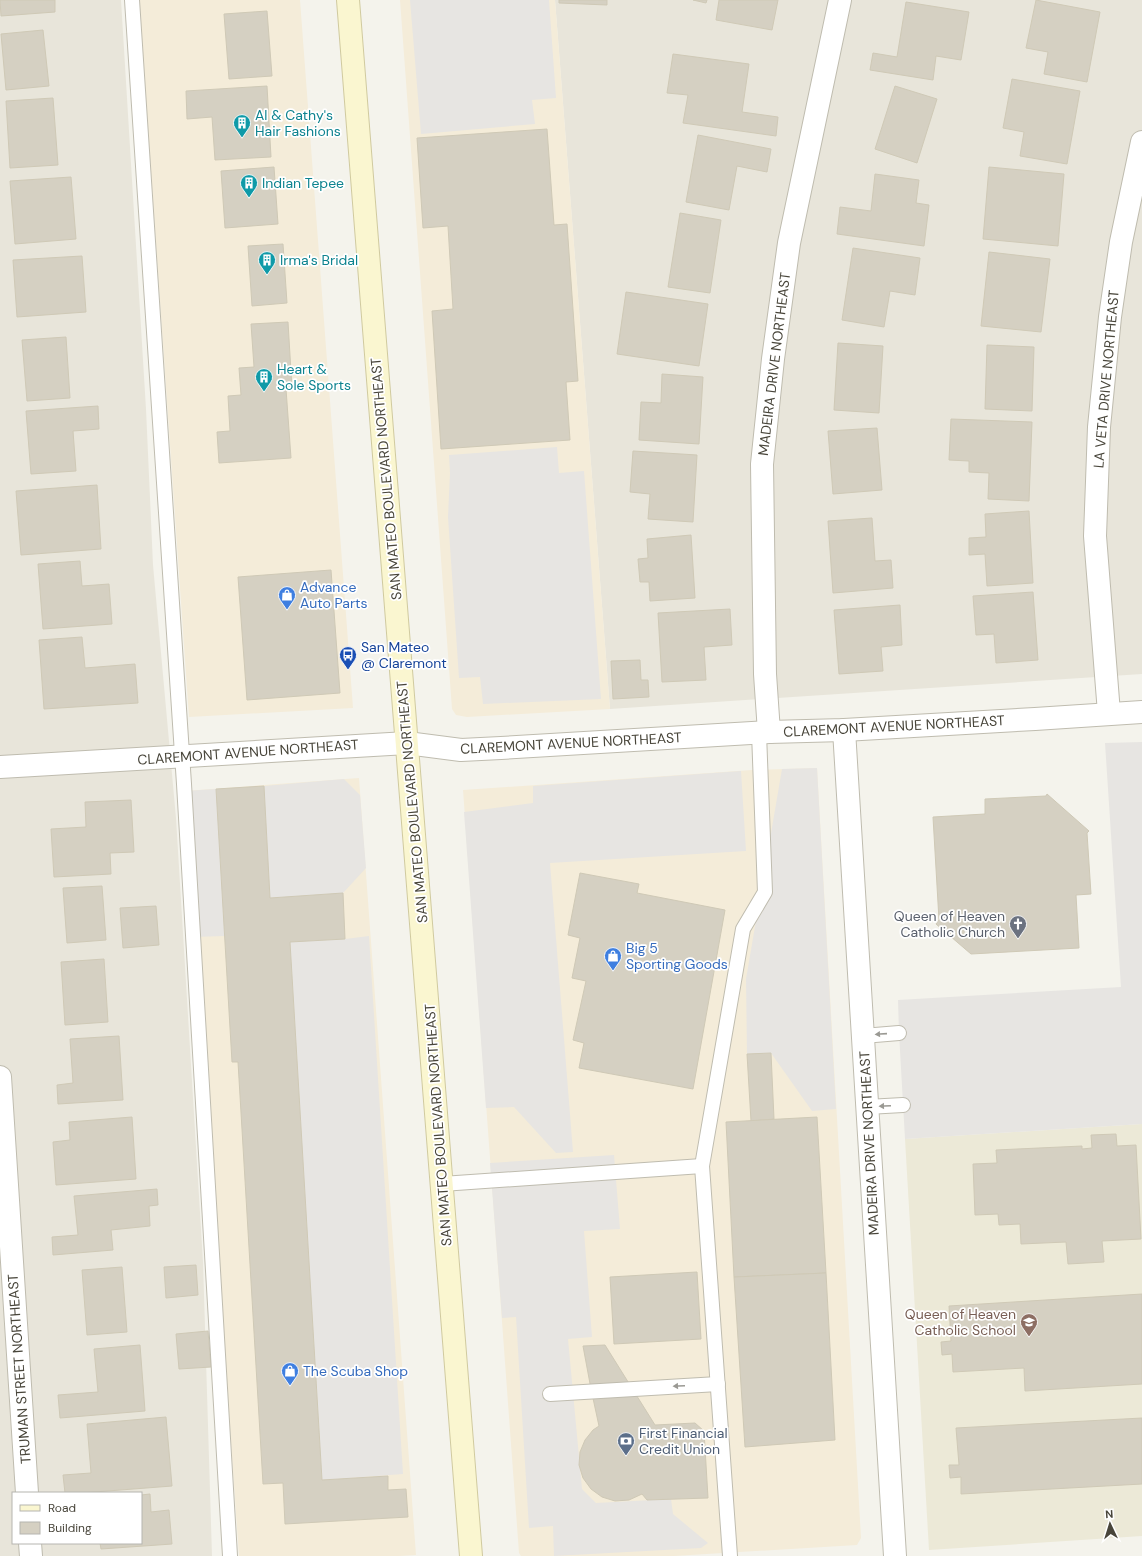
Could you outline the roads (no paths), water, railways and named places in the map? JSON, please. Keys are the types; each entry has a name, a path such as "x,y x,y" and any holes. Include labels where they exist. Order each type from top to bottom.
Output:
{"main road":[{"name":"SAN MATEO BOULEVARD NORTHEAST","path":"348,0 471,1556"}],"street":[{"name":"MADEIRA DRIVE NORTHEAST","path":"764,733 765,674 763,456 772,359 789,243 840,0"},
{"name":"LA VETA DRIVE NORTHEAST","path":"1109,713 1095,536 1099,427 1108,332 1121,242 1142,142"},
{"name":"CLAREMONT AVENUE NORTHEAST","path":"0,767 407,743 461,750 844,730 1035,719 1109,713 1142,715"},
{"name":"MADEIRA DRIVE NORTHEAST","path":"844,730 895,1556"},
{"name":"TRUMAN STREET NORTHEAST","path":"0,1077 27,1492"},
{"path":"30,1544 31,1556"}],"lane":[{"path":"132,0 182,757 230,1556"},
{"path":"730,1556 702,1166 743,929 765,892 764,733"},
{"path":"863,1036 899,1033"},
{"path":"867,1107 903,1105"},
{"path":"442,1184 702,1166"},
{"path":"550,1394 718,1384"}],"place":[{"name":"Al & Cathy's Hair Fashions","path":"242,138"},
{"name":"Indian Tepee","path":"249,198"},
{"name":"Irma's Bridal","path":"267,275"},
{"name":"Heart & Sole Sports","path":"264,392"},
{"name":"Advance Auto Parts","path":"287,610"},
{"name":"San Mateo @ Claremont","path":"348,670"},
{"name":"Queen of Heaven Catholic Church","path":"1018,939"},
{"name":"Big 5 Sporting Goods","path":"613,971"},
{"name":"Queen of Heaven Catholic School","path":"1029,1337"},
{"name":"The Scuba Shop","path":"290,1386"},
{"name":"First Financial Credit Union","path":"626,1456"}]}
